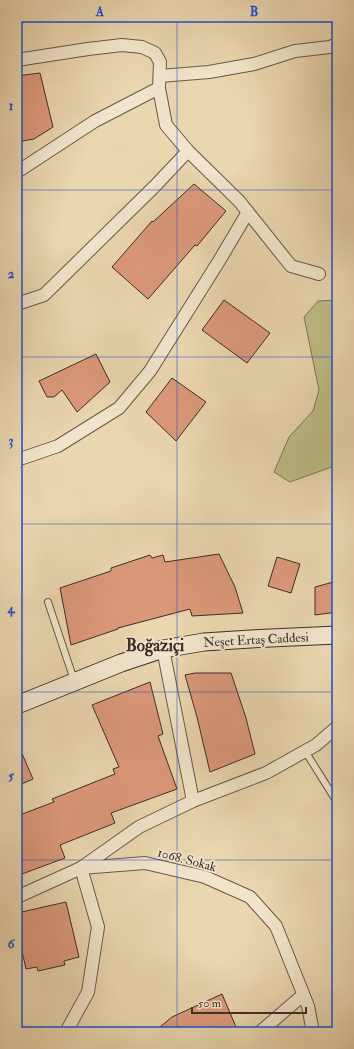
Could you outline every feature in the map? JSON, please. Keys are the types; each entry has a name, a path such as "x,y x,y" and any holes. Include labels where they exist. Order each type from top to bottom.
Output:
{"main road":[{"name":"Neşet Ertaş Caddesi","path":"17,705 121,663 163,649 204,642 337,635"}],"street":[{"path":"17,172 95,121 159,82 254,64 295,51 330,47 337,44"},
{"path":"17,60 122,45 142,47 155,53 160,62 159,82 166,125 188,151 239,201 291,266 319,274"},
{"path":"17,304 44,295 150,191 188,151"},
{"path":"17,458 23,458 58,446 119,408 150,371 220,261 248,212"},
{"path":"163,649 193,801"},
{"path":"66,1032 88,992 98,926 81,868 139,827 193,801 266,773 316,745 337,727"},
{"name":"1068. Sokak","path":"17,897 81,868 145,863 205,877 250,897 276,926 308,1006 313,1032"},
{"path":"260,1032 304,995"}],"lane":[{"path":"48,602 74,682"},
{"path":"305,751 337,802"}],"shaded area":[{"path":"337,300 337,465 290,482 274,472 289,437 313,411 319,390 304,317 318,301"}],"building":[{"path":"40,73 53,127 34,139 17,142 17,76"},
{"path":"194,184 226,211 197,246 195,245 148,299 112,267 152,221 153,222"},
{"path":"224,300 270,333 247,363 202,330"},
{"path":"96,354 110,382 77,412 62,390 54,397 47,397 39,381"},
{"path":"172,378 206,402 176,441 146,412"},
{"path":"219,554 235,587 243,613 192,616 190,609 118,628 71,645 60,588 111,571 111,568 150,555 152,558 163,555 165,562"},
{"path":"277,557 300,564 291,593 268,586"},
{"path":"337,581 337,612 315,615 315,587"},
{"path":"195,673 231,673 246,718 255,754 210,772 185,675"},
{"path":"150,682 163,734 158,736 177,789 111,813 115,823 60,845 65,858 22,874 17,860 17,816 54,802 52,799 115,774 113,769 119,767 92,705"},
{"path":"17,742 33,779 17,786"},
{"path":"66,902 79,957 64,961 65,965 38,971 37,967 26,969 17,929 17,913"},
{"path":"222,994 236,1027 225,1032 154,1032 172,1017"}],"district":[{"name":"Boğaziçi","path":"155,645"}]}
